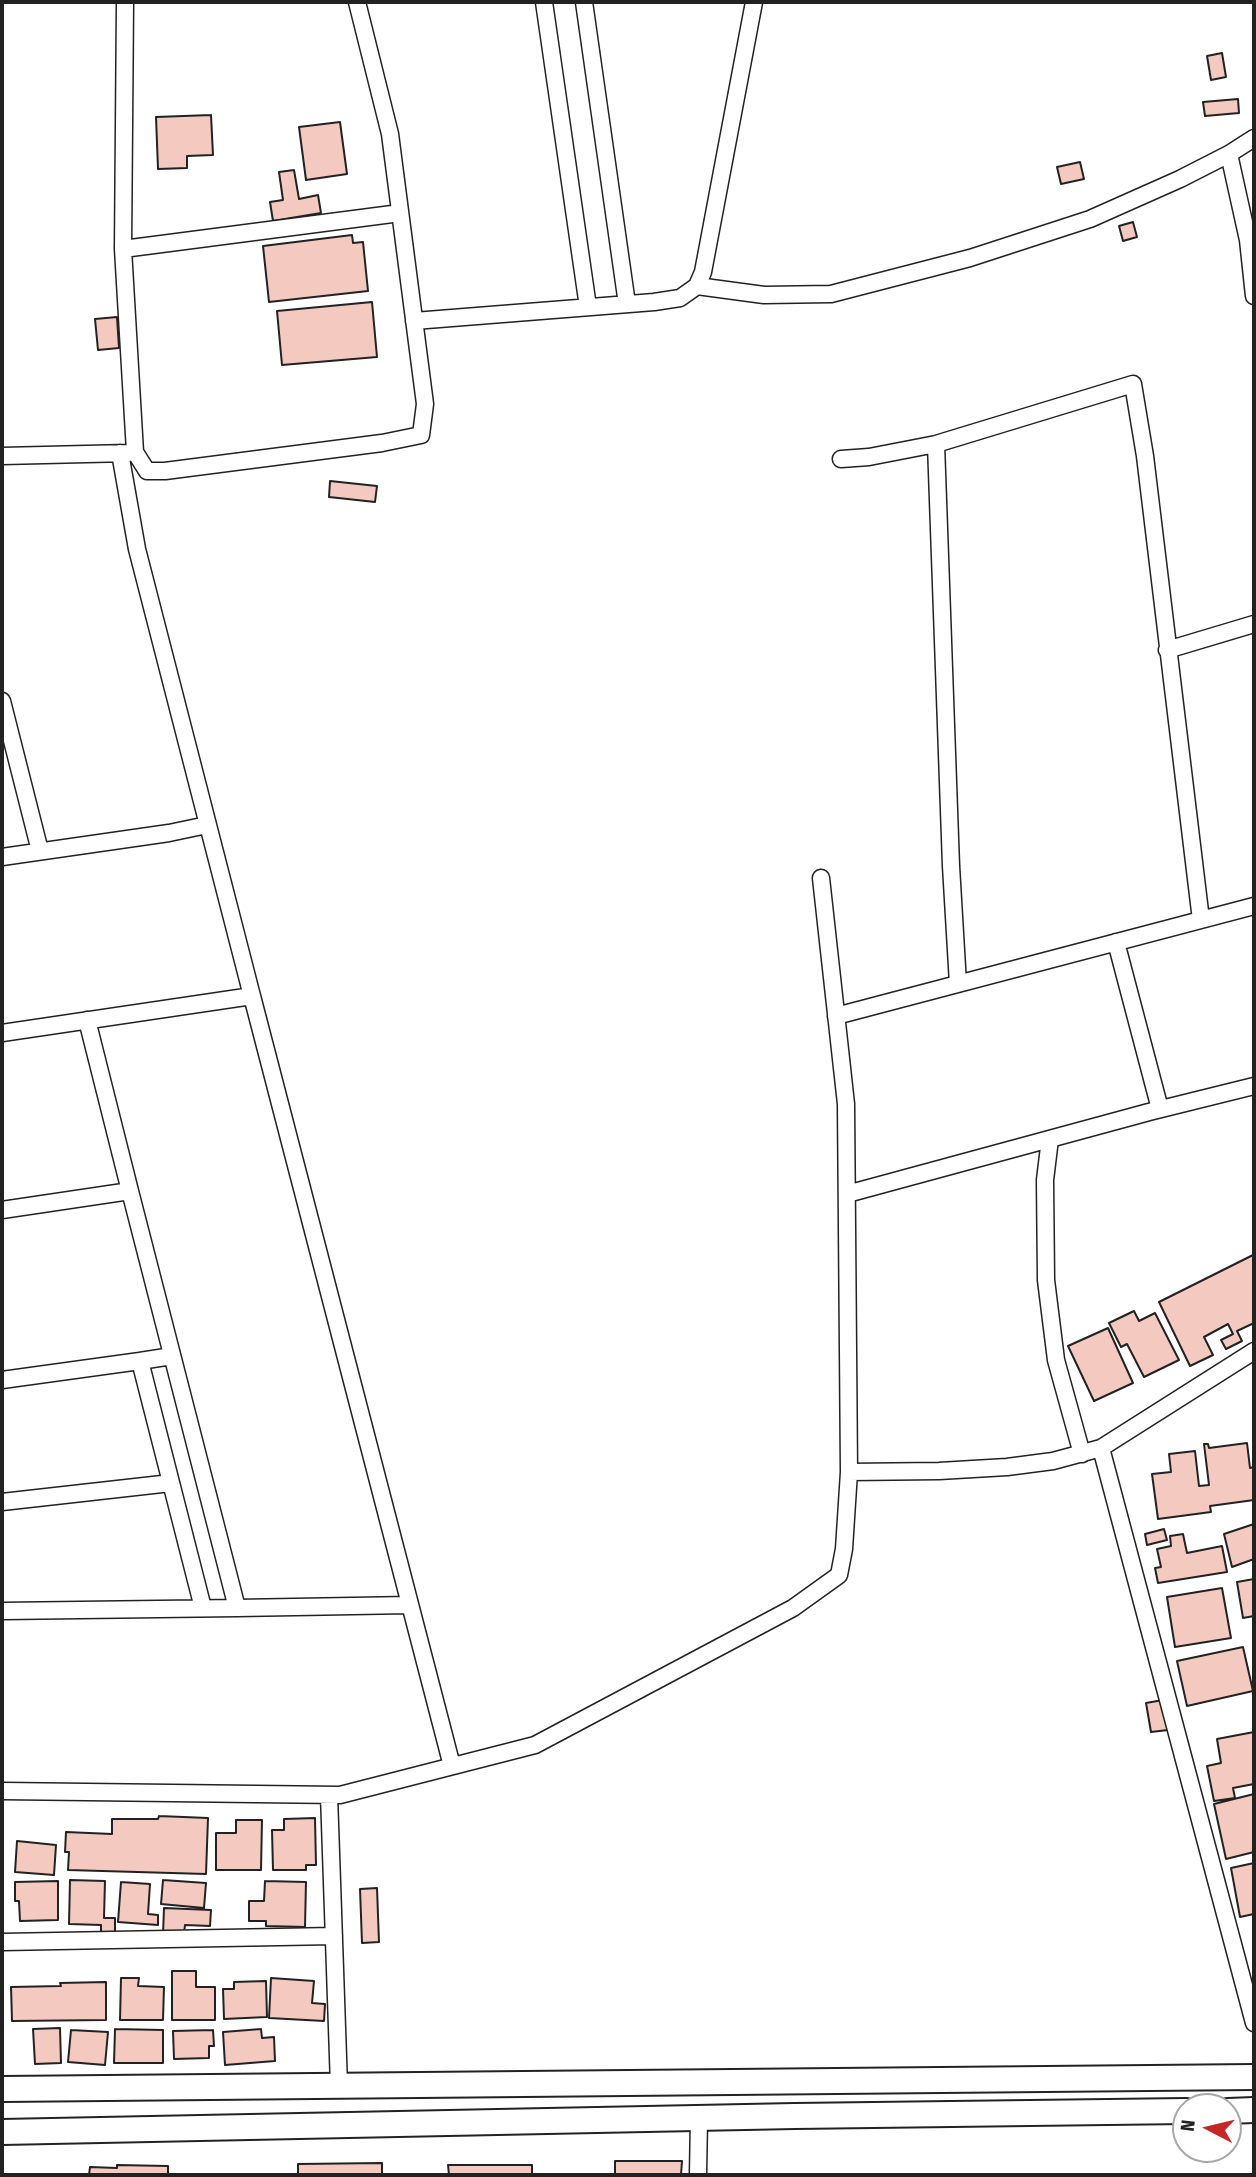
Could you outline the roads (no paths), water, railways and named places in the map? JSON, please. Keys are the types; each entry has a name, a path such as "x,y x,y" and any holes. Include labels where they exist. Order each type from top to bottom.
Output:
{"main road":[{"path":"2,2089 1254,2077"},
{"path":"2,2132 1172,2111"}],"street":[{"path":"125,2 123,249 128,453 137,549 452,1766"},
{"path":"2,456 128,453 147,471 165,471 382,443 421,435 425,404 390,134 357,2"},
{"path":"544,2 588,307"},
{"path":"584,2 627,304"},
{"path":"414,321 680,298 697,286 703,272 754,2"},
{"path":"697,286 764,295 831,294 970,258 1090,219 1180,179 1254,138"},
{"path":"1229,154 1248,240 1254,296"},
{"path":"123,249 400,213"},
{"path":"841,459 870,457 936,444 1133,384 1145,456 1201,920"},
{"path":"936,444 951,866 958,984"},
{"path":"1167,650 1254,624"},
{"path":"2,701 40,851"},
{"path":"2,857 170,833 207,825"},
{"path":"2,1791 340,1795 535,1745 793,1608 839,1576 844,1549 849,1472 846,1104 821,877"},
{"path":"836,1016 1254,906"},
{"path":"1116,942 1160,1109"},
{"path":"2,1033 252,996"},
{"path":"87,1020 237,1608"},
{"path":"846,1194 1254,1086"},
{"path":"1050,1139 1045,1181 1046,1280 1056,1360 1082,1454"},
{"path":"2,1210 130,1191"},
{"path":"849,1472 1007,1467 1082,1454 1101,1448 1254,1350"},
{"path":"2,1380 173,1356"},
{"path":"140,1361 203,1608"},
{"path":"1101,1448 1254,2023"},
{"path":"2,1502 171,1483"},
{"path":"2,1611 410,1605"},
{"path":"329,1794 339,2086"},
{"path":"2,1942 334,1936"},
{"path":"698,2175 699,2118"}]}
